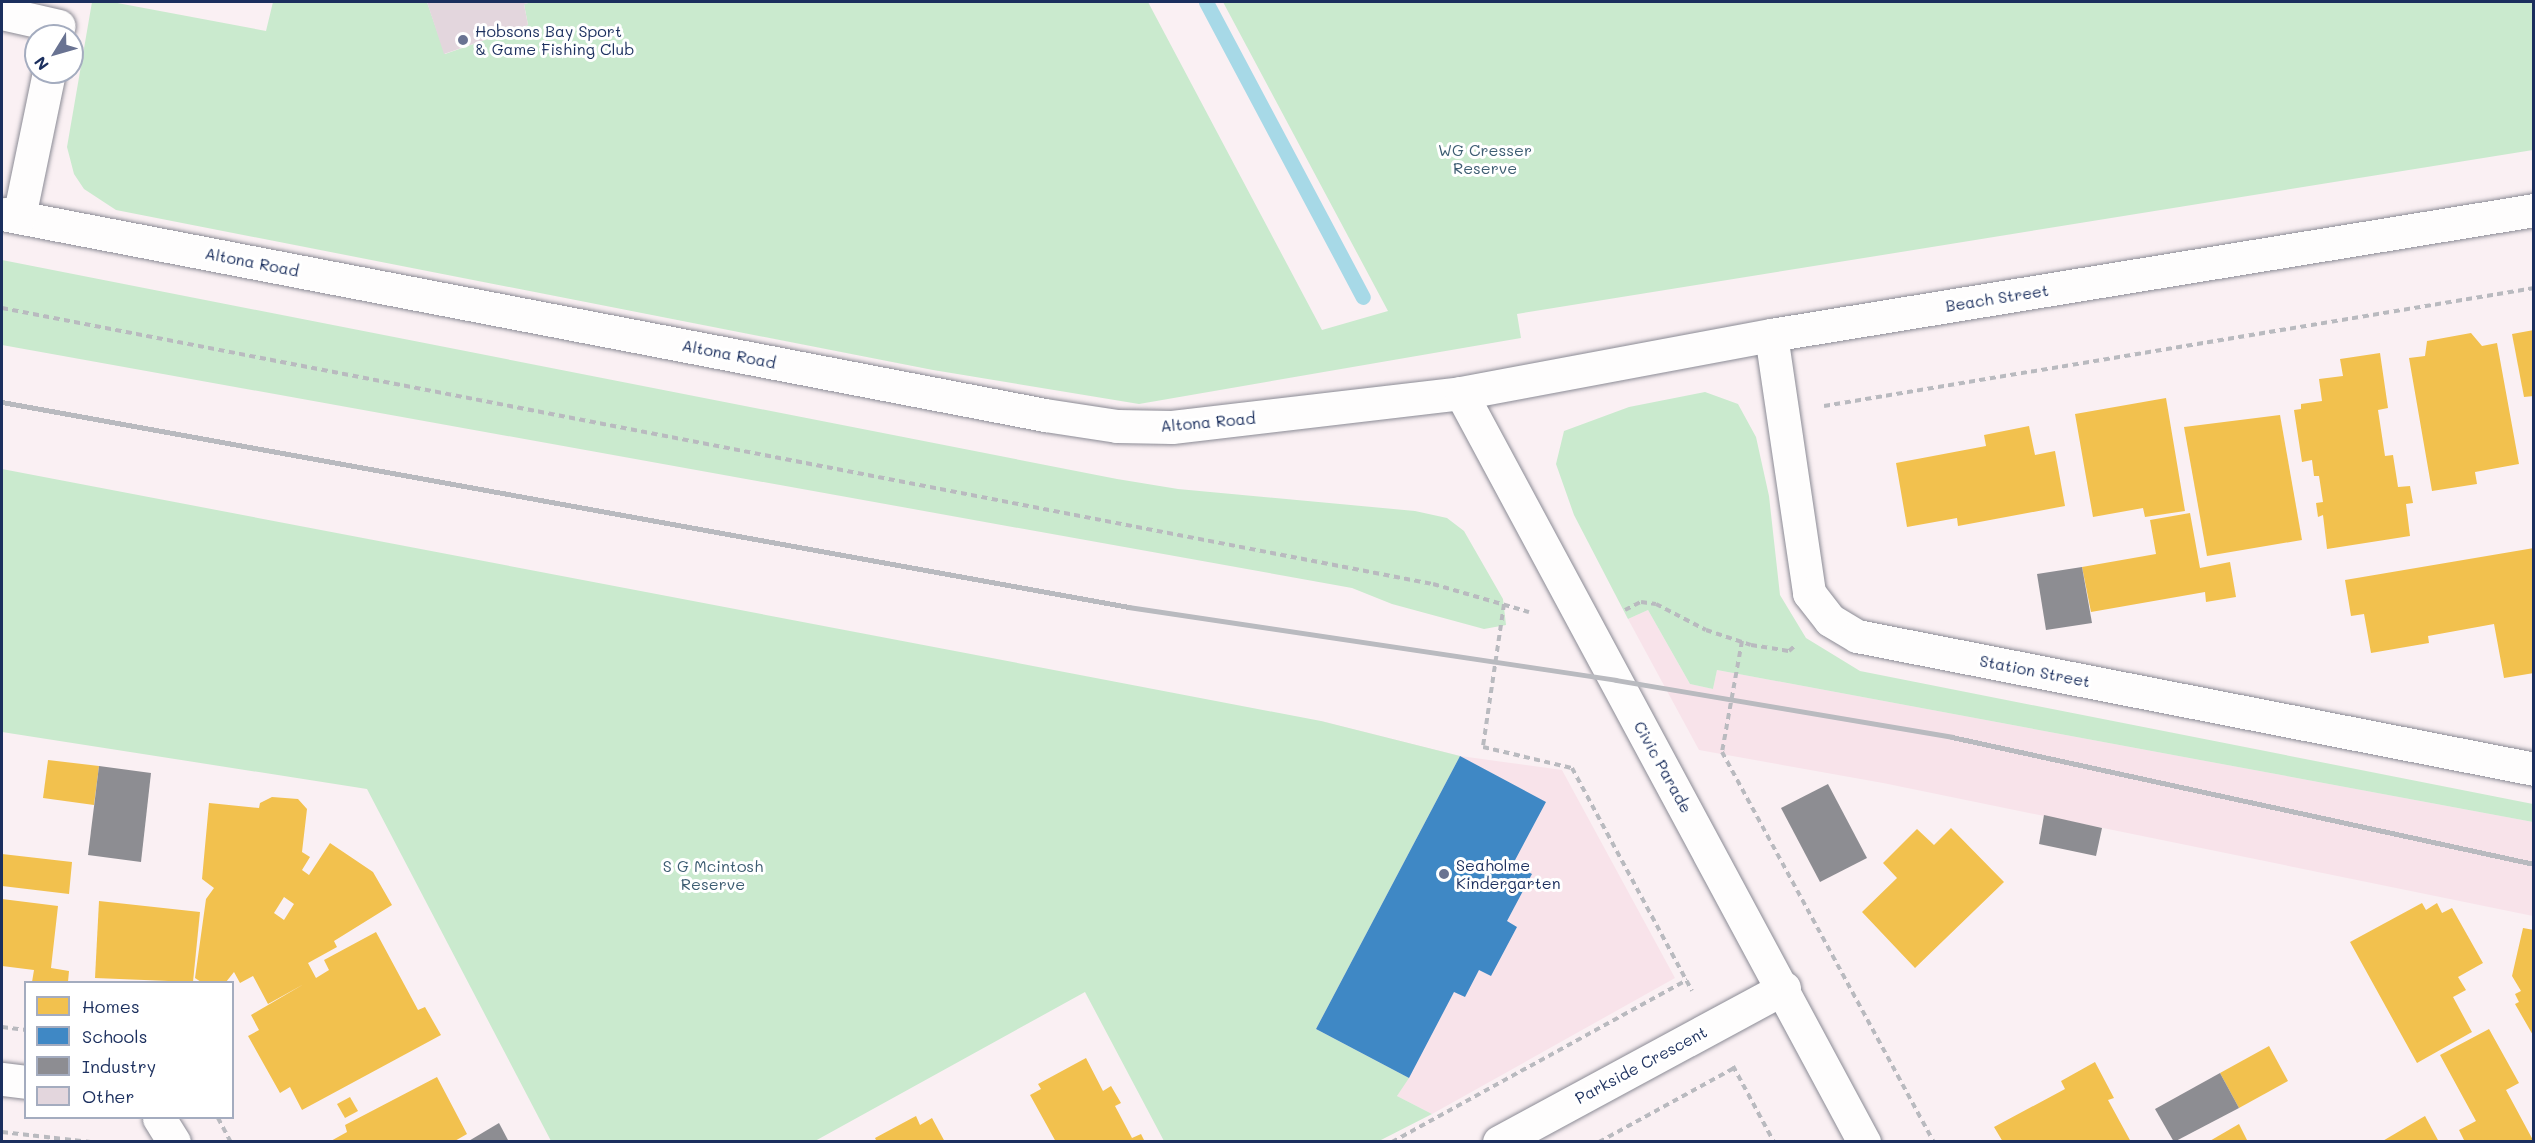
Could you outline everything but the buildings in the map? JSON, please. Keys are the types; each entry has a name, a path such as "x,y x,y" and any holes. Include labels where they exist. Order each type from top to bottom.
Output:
{"street":[{"path":"2,13 60,21"},
{"path":"10,216 46,84"},
{"name":"Beach Street","path":"1461,393 1771,335 2534,210"},
{"name":"Altona Road","path":"10,216 1117,426 1172,427 1461,393"},
{"name":"Station Street","path":"1771,335 1809,593 1830,620 1857,636 2534,769"},
{"name":"Civic Parade","path":"1461,393 1784,988 1864,1142"},
{"name":"Parkside Crescent","path":"1498,1142 1784,988"},
{"path":"2,1079 24,1082"},
{"path":"160,1119 174,1142"}],"path":[{"path":"1818,407 2534,288"},
{"path":"2,308 1433,584 1589,629 1641,602 1656,604 1706,630 1742,641 1790,651 1822,610"},
{"path":"1504,604 1483,747 1572,768 1774,1142"},
{"path":"1742,641 1722,752 1934,1142"},
{"path":"1392,1142 1687,980"},
{"path":"2,1027 24,1030"},
{"path":"1599,1142 1734,1068"},
{"path":"219,1119 231,1142"},
{"path":"2,1131 90,1142"}],"shaded area":[{"path":"1648,610 1690,684 1713,689 1717,670 2533,822 2533,916 1883,783 1699,750 1628,619"},
{"name":"Seaholme Kindergarten","path":"1321,721 1460,756 1562,770 1675,978 1432,1114 1397,1096 1408,1078 1316,1029"}],"green space":[{"name":"WG Cresser Reserve","path":"92,2 112,2 266,31 273,2 427,2 445,54 528,25 524,4 533,2 1148,2 1322,330 1388,311 1223,2 2533,2 2533,150 1517,314 1521,338 1139,404 933,370 116,210 84,189 74,174 67,147 78,84 84,84 84,48"},
{"path":"2,260 1117,479 1178,489 1415,511 1447,518 1464,531 1503,599 1506,625 1484,629 1392,604 1352,588 2,345"},
{"path":"1705,392 1738,404 1756,437 1769,496 1780,595 1806,638 1860,671 2533,804 2533,822 1717,670 1713,689 1690,684 1648,610 1628,619 1574,515 1556,464 1564,431 1629,407"},
{"name":"S G Mcintosh Reserve","path":"2,469 1321,721 1460,756 1316,1029 1409,1078 1397,1096 1432,1114 1379,1141 1164,1141 1085,992 815,1141 551,1141 367,789 2,732"}],"waterway":[{"path":"1206,2 1363,297"}],"railway":[{"path":"2,402 1129,607 1616,680 1952,737 2534,864"}],"place":[{"name":"Hobsons Bay Sport & Game Fishing Club","path":"463,40"},
{"name":"Seaholme Kindergarten","path":"1444,874"}]}
